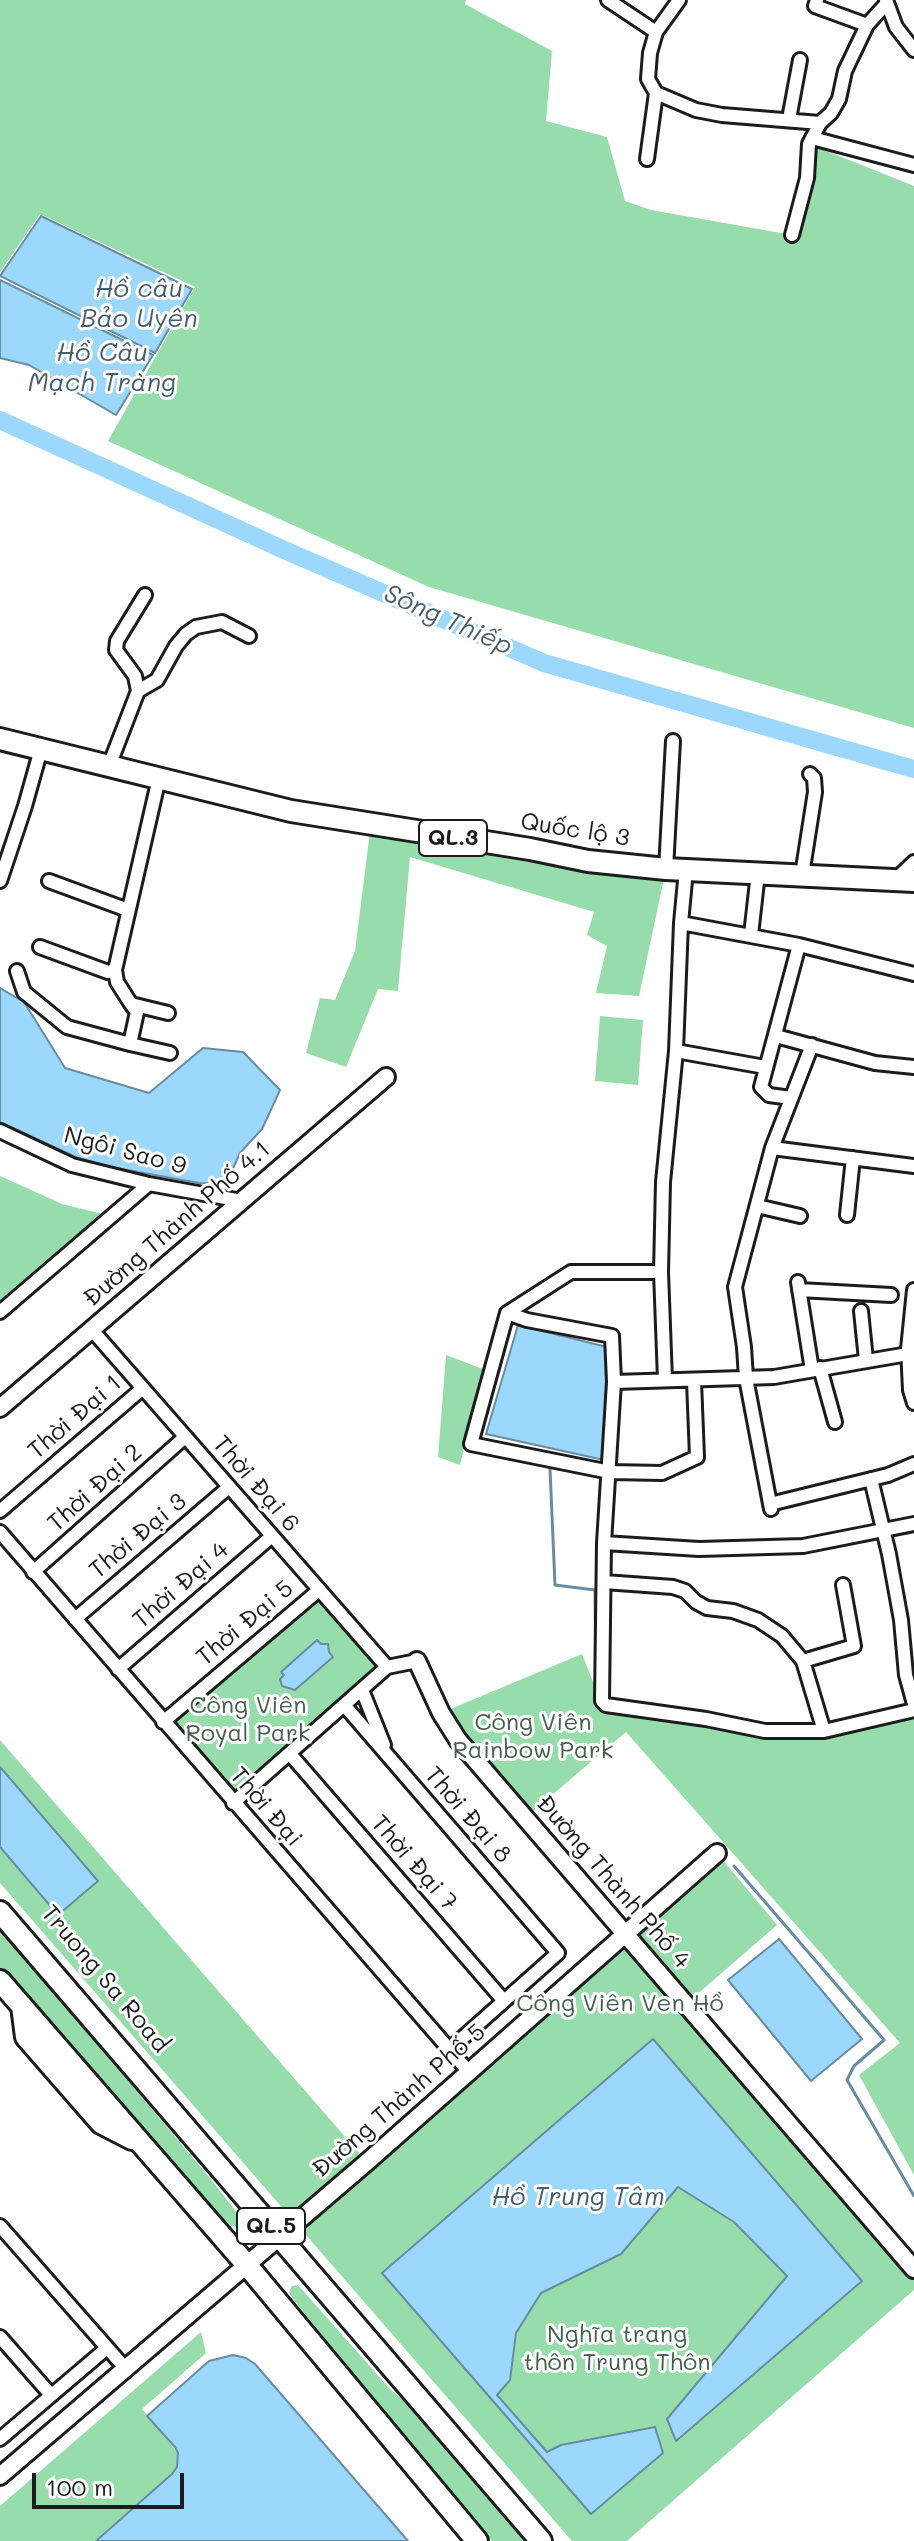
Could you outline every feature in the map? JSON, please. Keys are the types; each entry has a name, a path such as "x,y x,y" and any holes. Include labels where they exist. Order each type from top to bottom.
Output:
{"highway":[{"name":"Quốc lộ 3","path":"0,739 291,811 588,861 676,870 905,880"},
{"name":"Truong Sa Road","path":"0,1895 148,2065 162,2101"},
{"name":"Truong Sa Road","path":"0,1912 407,2389 436,2400 499,2473 507,2502 541,2541"},
{"name":"QL.5","path":"0,1981 246,2264 477,2540"}],"street":[{"path":"608,0 656,32"},
{"path":"679,0 656,32 647,70 651,88 656,93 696,110 722,115 820,123"},
{"path":"817,0 815,6 867,25"},
{"path":"792,235 807,178 812,138 839,99 845,71 867,25 887,2 896,27 914,50"},
{"path":"789,119 800,60"},
{"path":"647,159 656,93"},
{"path":"812,138 914,165"},
{"path":"109,766 138,691 135,676 116,650 117,641 145,595"},
{"path":"138,691 157,680 176,646 196,627 222,622 249,636"},
{"path":"665,1380 661,1272 663,1182 676,1051 681,923 676,870 673,741"},
{"path":"0,881 41,749"},
{"path":"802,875 815,792 814,778 810,774"},
{"path":"130,1044 137,1012 117,982 115,970 159,778"},
{"path":"905,880 914,862"},
{"path":"751,935 758,873"},
{"path":"49,881 128,910"},
{"path":"681,923 799,945 914,974"},
{"path":"791,1098 769,1095 762,1090 765,1067 799,945"},
{"path":"40,947 108,972 115,970"},
{"path":"17,971 24,992 67,1027 170,1053"},
{"path":"131,1004 168,1013"},
{"path":"776,1036 875,1063 914,1067"},
{"path":"812,1045 772,1148 735,1287 746,1378 770,1506 914,1464"},
{"path":"676,1051 765,1067"},
{"name":"Đường Thành Phố 4.1","path":"0,1408 386,1077"},
{"name":"Ngôi Sao 9","path":"3,1137 72,1165 149,1184 242,1201"},
{"path":"772,1148 914,1166"},
{"path":"847,1215 853,1158"},
{"path":"0,1312 149,1184"},
{"path":"757,1206 800,1216"},
{"path":"661,1272 571,1272 507,1313 471,1444 610,1472 662,1473 697,1457 694,1381"},
{"path":"835,1422 816,1369 799,1286 891,1295"},
{"path":"914,1290 908,1354 914,1403"},
{"path":"861,1311 866,1360"},
{"path":"507,1313 527,1320 612,1336 614,1382 604,1543 601,1691 602,1701 606,1705 765,1731 824,1731 914,1710"},
{"name":"Thời Đại 6","path":"92,1330 387,1667"},
{"path":"614,1382 774,1377 908,1354"},
{"name":"Thời Đại 1","path":"0,1511 143,1388"},
{"name":"Thời Đại 2","path":"33,1572 185,1437"},
{"path":"871,1479 884,1531 901,1620 906,1675 914,1704"},
{"name":"Thời Đại 3","path":"75,1619 229,1487"},
{"path":"604,1543 699,1549 803,1546 914,1524"},
{"name":"Thời Đại","path":"0,1532 469,2072"},
{"name":"Thời Đại 4","path":"118,1669 272,1536"},
{"path":"604,1582 673,1587 685,1591 707,1608 733,1611 758,1620 782,1636 803,1661 824,1731"},
{"path":"803,1661 854,1646 843,1585"},
{"name":"Thời Đại 5","path":"163,1722 319,1590"},
{"path":"233,1803 387,1667 417,1661"},
{"name":"Đường Thành Phố 4","path":"417,1661 441,1713 458,1740 914,2269"},
{"path":"362,1690 388,1756"},
{"name":"Thời Đại 8","path":"345,1706 558,1953 504,2001"},
{"name":"Thời Đại 7","path":"290,1754 504,2001"},
{"name":"Đường Thành Phố 5","path":"0,2476 469,2072 717,1853"},
{"path":"450,2049 504,2001"},
{"path":"0,2226 125,2368"},
{"path":"0,2337 51,2395"},
{"path":"0,2439 107,2348"}],"green space":[{"path":"0,0 466,0 465,4 552,51 546,121 607,137 625,201 651,210 792,235 809,144 914,186 914,728 429,587 108,441 195,287 40,214 0,272"},
{"path":"371,824 666,869 639,996 596,993 607,946 587,935 594,912 410,857 398,991 378,989 346,1067 306,1053 320,998 335,1000 355,951"},
{"path":"600,1016 643,1020 638,1085 595,1081"},
{"path":"0,1176 62,1204 111,1216 0,1312"},
{"path":"446,1355 483,1369 460,1465 438,1457"},
{"name":"Công Viên Royal Park","path":"319,1590 387,1667 233,1803 163,1722"},
{"name":"Công Viên Rainbow Park","path":"582,1654 601,1702 765,1731 824,1731 914,1708 914,2175 859,2075 900,2043 626,1732 525,1818 441,1713"},
{"path":"0,1740 367,2162 717,1853 777,1925 687,2003 914,2269 914,2290 627,2541 572,2541 0,1883","holes":["653,2039 862,2281 667,2419 787,2277 734,2222 678,2186 621,2254 541,2293 516,2333 510,2380 497,2395 547,2453 654,2427 663,2453 591,2514 382,2273"]},
{"path":"0,1929 209,2177 238,2214 241,2223 235,2227 226,2224 208,2207 0,1971"},
{"path":"298,2285 390,2389 411,2407 527,2541 492,2541 431,2471 293,2299 289,2292 292,2286"},
{"path":"201,2332 206,2353 142,2409 178,2453 177,2467 172,2474 96,2541 0,2541 0,2506"}],"water":[{"name":"Hồ câu Bảo Uyên","path":"41,216 192,289 155,353 0,276"},
{"name":"Hồ Câu Mạch Tràng","path":"0,280 153,355 116,415 29,365 0,358"},
{"path":"0,988 24,1002 65,1068 149,1093 203,1048 243,1052 280,1090 262,1129 240,1153 226,1184 199,1183 105,1166 78,1158 0,1122"},
{"path":"518,1325 607,1347 604,1460 486,1434"},
{"path":"317,1640 328,1644 333,1657 295,1690 282,1686 280,1679 284,1675 281,1672"},
{"path":"0,1767 98,1881 58,1915 0,1847"},
{"path":"779,1939 862,2039 811,2081 728,1980"},
{"name":"Hồ Trung Tâm","path":"653,2039 862,2281 676,2441 667,2419 787,2276 734,2222 678,2187 621,2254 541,2293 516,2333 510,2380 497,2395 547,2452 561,2445 655,2427 663,2453 591,2514 382,2273"},
{"path":"233,2355 255,2364 408,2541 96,2541 177,2467 175,2447 147,2416 209,2361"}],"waterway":[{"name":"Sông Thiếp","path":"0,420 282,549 544,663 914,769"},
{"path":"550,1469 555,1585 595,1590 596,1704"},
{"path":"734,1866 884,2040 854,2066 847,2080 914,2196"}],"park label":[{"name":"Công Viên Ven Hồ","path":"620,2004"},
{"name":"Nghĩa trang thôn Trung Thôn","path":"617,2349"}]}
